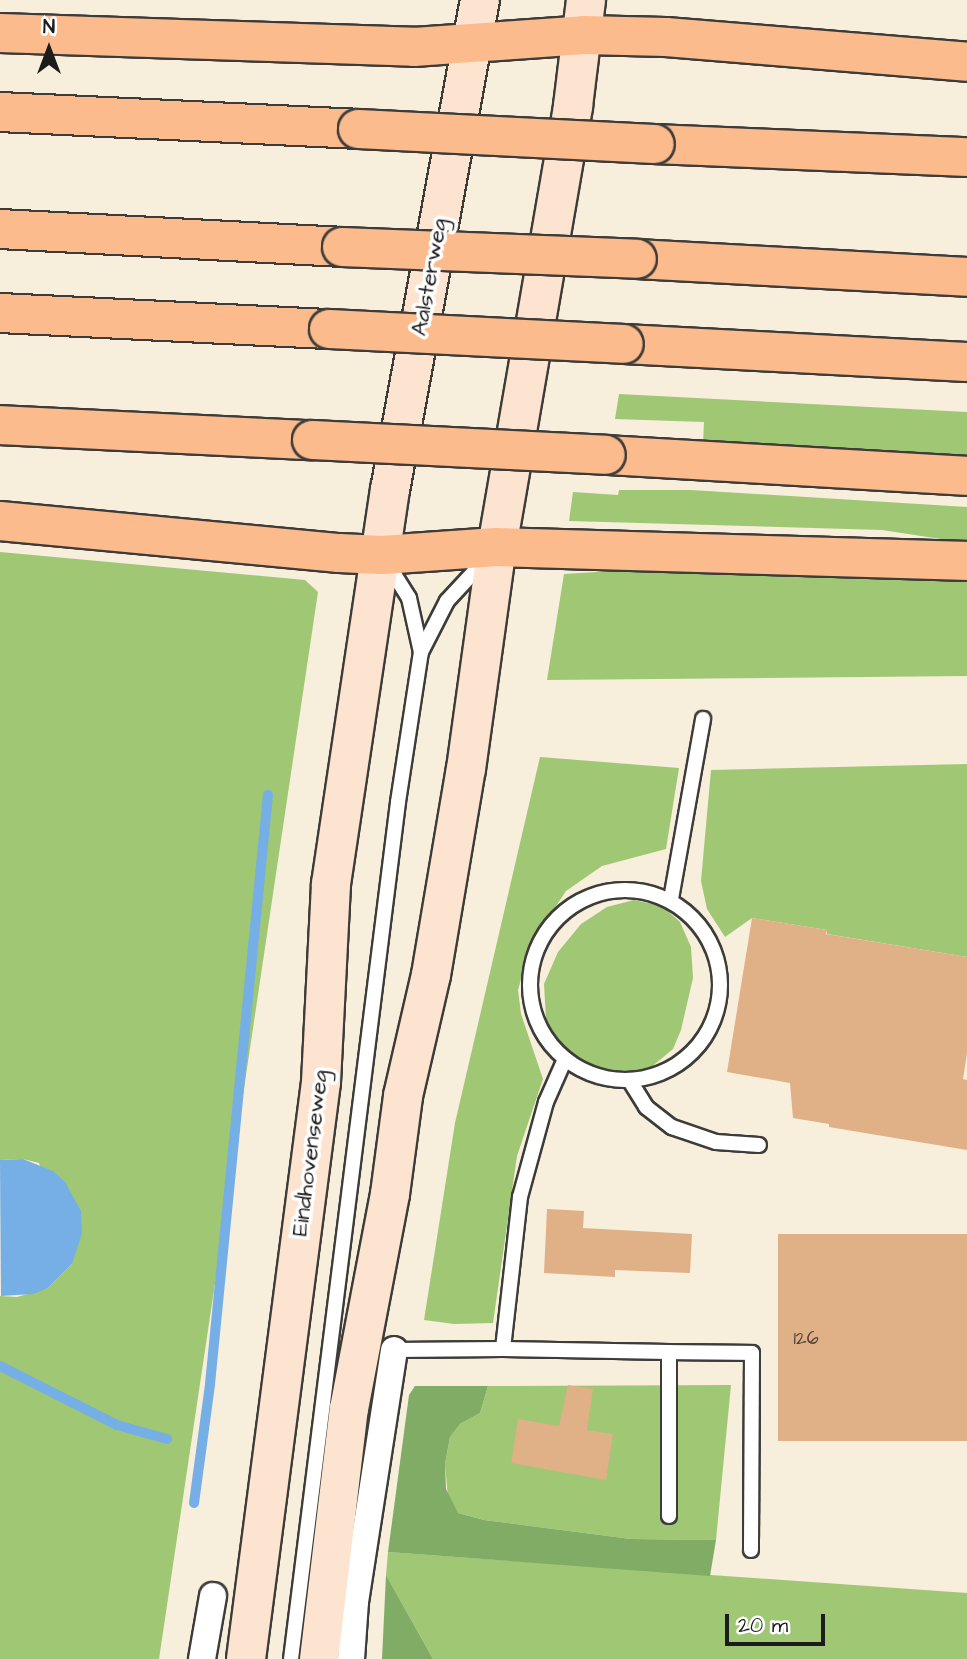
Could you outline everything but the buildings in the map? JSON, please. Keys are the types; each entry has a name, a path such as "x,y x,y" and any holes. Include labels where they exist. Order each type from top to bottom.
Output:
{"highway":[{"path":"0,33 414,47 472,43 585,18 666,37 967,62"},
{"path":"0,112 967,157"},
{"path":"0,229 967,277"},
{"path":"0,313 967,362"},
{"path":"0,425 967,476"},
{"path":"0,521 382,555 497,547 967,561"}],"main road":[{"name":"Aalsterweg","path":"367,646 390,490 480,0"},
{"path":"318,1659 349,1409 370,1309 403,1096 431,975 480,674 497,547 585,18"},
{"name":"Eindhovenseweg","path":"246,1659 321,1082 331,884 367,646"}],"street":[{"path":"351,1659 355,1602 394,1350"},
{"path":"202,1659 213,1596"}],"lane":[{"path":"421,652 447,601 497,547"},
{"path":"382,555 409,598 421,652"},
{"name":"Eindhovenseweg","path":"291,1659 396,815 421,652"},
{"path":"671,899 703,719"},
{"path":"609,889 643,889 671,899 701,922 719,968 709,1031 694,1052 676,1069 644,1081 611,1081 579,1070 565,1059 553,1048 535,1019 529,985 535,955 557,920 578,901 609,889"},
{"path":"503,1349 520,1197 546,1102 565,1059"},
{"path":"630,1081 646,1107 672,1127 716,1142 759,1145"},
{"path":"394,1350 752,1353 751,1550"},
{"path":"669,1352 669,1516"}],"green space":[{"path":"619,394 967,412 967,459 703,443 704,422 615,419"},
{"path":"619,490 691,490 967,507 967,543 882,530 569,521 573,492 618,495"},
{"path":"0,552 305,580 318,592 159,1659 0,1659 0,1296 17,1297 48,1288 72,1264 39,1163 23,1159 0,1160"},
{"path":"694,566 967,575 967,676 547,680 564,574"},
{"path":"540,757 679,768 666,849 602,866 566,891 531,944 518,990 521,1014 543,1079 517,1156 493,1323 454,1324 424,1320 455,1123"},
{"path":"967,764 967,957 827,934 827,930 752,918 725,937 707,909 701,881 711,770"},
{"path":"634,900 662,906 680,922 691,947 693,978 681,1030 673,1049 649,1069 633,1072 599,1069 558,1045 546,1018 544,984 558,952 581,924 607,907"},
{"path":"731,1385 716,1540 631,1539 484,1520 458,1513 448,1498 445,1464 450,1437 460,1424 480,1413 488,1386"},
{"path":"415,1386 488,1386 480,1413 460,1424 450,1437 445,1464 446,1489 458,1513 484,1520 631,1539 716,1540 710,1576 388,1552 409,1395"},
{"path":"388,1552 967,1593 967,1659 433,1659 386,1575"},
{"path":"386,1575 433,1659 382,1659"}],"water":[{"path":"23,1159 53,1171 65,1182 81,1211 82,1233 72,1264 48,1288 33,1294 1,1296 0,1160"}],"waterway":[{"path":"194,1503 210,1384 268,795"},
{"path":"0,1366 117,1425 167,1439"}]}
